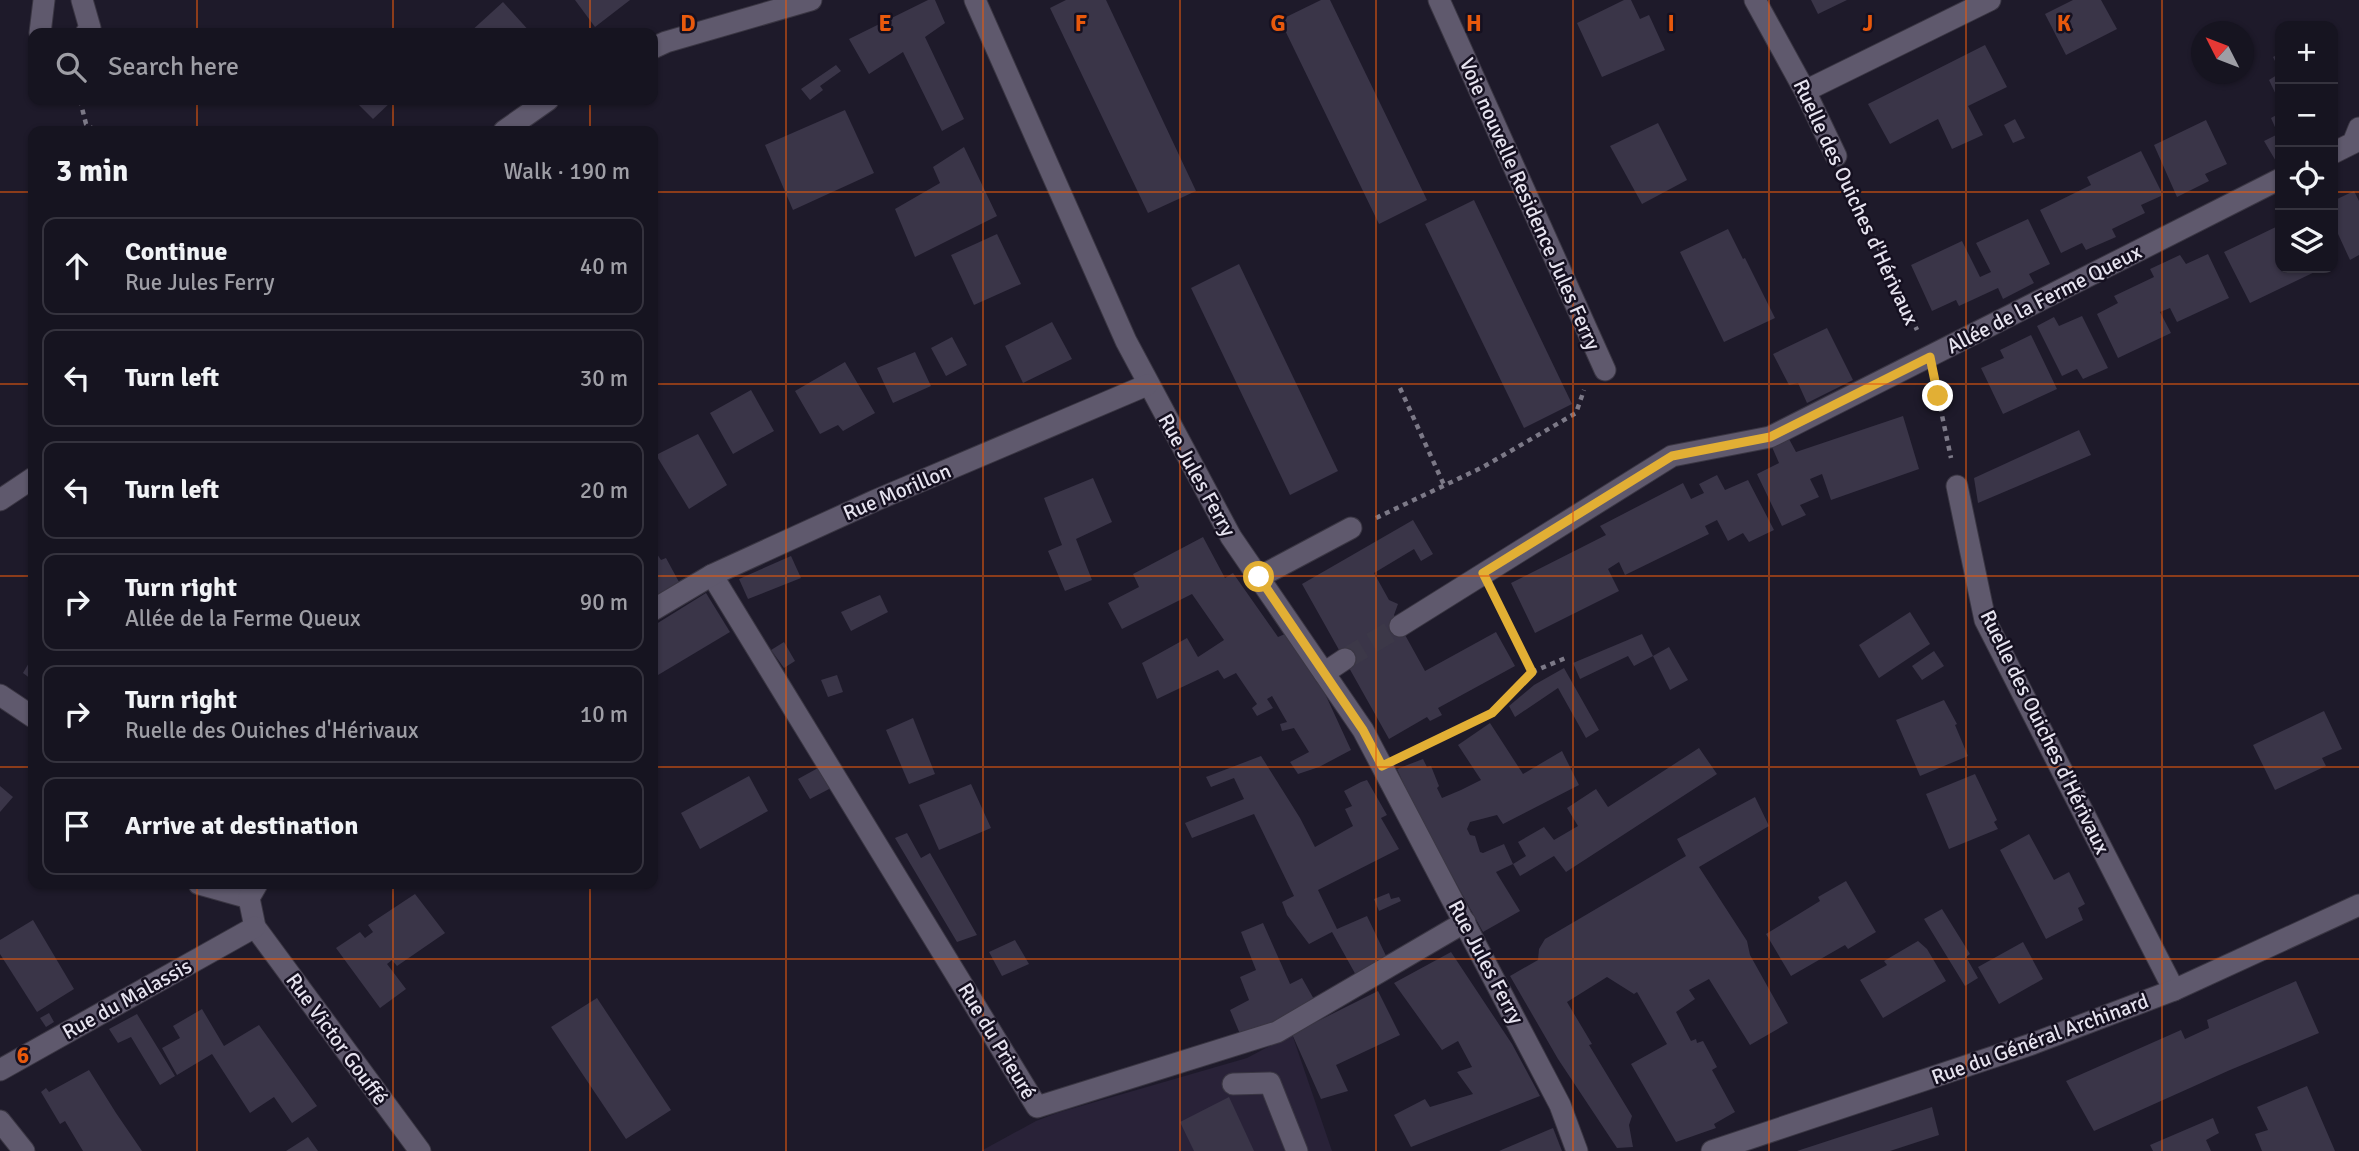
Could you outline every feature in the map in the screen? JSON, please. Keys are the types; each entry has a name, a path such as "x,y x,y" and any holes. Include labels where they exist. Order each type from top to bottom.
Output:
{"street":[{"path":"41,28 44,0"},
{"path":"82,0 90,28"},
{"path":"658,46 811,0"},
{"name":"Rue Jules Ferry","path":"975,0 1147,385 1231,537 1363,730 1560,1105 1577,1151"},
{"name":"Voie nouvelle Residence Jules Ferry","path":"1439,0 1605,370"},
{"name":"Ruelle des Ouiches d'Hérivaux","path":"1755,0 1805,91 1836,156"},
{"path":"1805,91 1990,0"},
{"path":"511,126 541,105"},
{"path":"2338,150 2357,139"},
{"name":"Allée de la Ferme Queux","path":"1400,626 1672,456 1770,437 2275,182"},
{"name":"Rue Morillon","path":"658,607 712,575 874,501 1147,385"},
{"path":"0,500 28,481"},
{"name":"Ruelle des Ouiches d'Hérivaux","path":"1957,486 1985,620 2174,990"},
{"path":"1259,577 1351,528"},
{"name":"Rue du Prieuré","path":"712,575 1037,1107 1277,1032 1465,922"},
{"path":"1324,673 1345,659"},
{"path":"0,695 28,714"},
{"path":"253,891 255,928"},
{"name":"Rue du Général Archinard","path":"1712,1151 2032,1044 2174,990 2357,911"},
{"name":"Rue du Malassis","path":"0,1070 255,928"},
{"name":"Rue Victor Gouffé","path":"255,928 420,1151"},
{"path":"1233,1084 1270,1083 1297,1151"},
{"path":"0,1121 24,1151"}],"path":[{"path":"81,105 89,126"},
{"name":"Ruelle des Ouiches d'Hérivaux","path":"1836,156 1930,357 1957,486"},
{"path":"1351,528 1483,467 1576,413 1583,391 1605,370"},
{"path":"1400,387 1444,485"},
{"path":"1483,573 1532,672"},
{"path":"1382,766 1492,713 1532,672 1568,657"}],"shaded area":[{"path":"1292,1034 1332,1151 981,1151 1036,1121 1057,1113 1247,1058"}],"building":[{"path":"575,0 630,0 595,27"},
{"path":"928,0 935,0 945,23 925,37 964,119 942,131 903,52 869,74 849,39"},
{"path":"1066,0 1106,0 1196,191 1148,213 1050,8"},
{"path":"1321,0 1330,0 1427,200 1379,224 1280,20"},
{"path":"1624,0 1631,0 1640,19 1649,15 1665,50 1602,77 1577,23"},
{"path":"1811,0 1847,0 1818,14"},
{"path":"2073,0 2101,0 2117,29 2066,55 2045,14"},
{"path":"503,2 526,28 474,28"},
{"path":"1985,45 2007,87 1968,106 1983,135 1952,149 1938,119 1890,144 1868,104"},
{"path":"836,65 841,71 820,86 823,90 810,100 801,89"},
{"path":"2275,76 2275,93 2269,80"},
{"path":"359,105 388,105 373,119"},
{"path":"845,110 874,173 793,210 765,145"},
{"path":"2015,119 2025,138 2013,143 2004,125"},
{"path":"2206,120 2227,164 2205,174 2209,181 2177,197 2154,145"},
{"path":"1658,123 1687,180 1642,204 1610,146"},
{"path":"2275,136 2275,160 2264,141"},
{"path":"964,147 997,216 915,257 895,209 940,183 933,167"},
{"path":"2141,151 2161,196 2141,205 2145,213 2112,229 2116,237 2086,250 2082,243 2061,253 2040,210 2091,185 2087,177"},
{"path":"2354,191 2359,201 2359,255 2350,260 2338,234 2338,199"},
{"path":"1474,200 1572,404 1524,428 1425,224"},
{"path":"2028,219 2050,264 2029,274 2034,283 2003,299 1998,288 1959,306 1956,300 1932,311 1911,265 1962,241 1980,277 1991,272 1976,243"},
{"path":"2275,227 2275,273 2313,273 2250,303 2224,252"},
{"path":"1728,229 1775,318 1724,342 1680,252"},
{"path":"997,234 1021,284 974,305 951,255"},
{"path":"2208,254 2229,298 2177,322 2170,308 2160,312 2171,333 2118,358 2097,314 2118,303 2114,296 2154,277 2150,269 2180,255 2186,264"},
{"path":"1239,264 1338,471 1290,495 1191,288"},
{"path":"2082,316 2108,368 2083,379 2077,369 2062,376 2037,326 2054,317 2059,326"},
{"path":"1052,322 1072,359 1023,383 1005,346"},
{"path":"1827,328 1853,380 1807,403 1798,383 1789,385 1773,354"},
{"path":"2031,335 2057,389 2003,414 1981,368 2004,358 2000,350"},
{"path":"952,337 967,365 946,376 931,348"},
{"path":"915,352 931,386 893,403 877,368"},
{"path":"845,362 875,413 843,431 838,425 820,434 795,391"},
{"path":"751,390 774,431 733,454 710,413"},
{"path":"1903,416 1919,469 1831,500 1822,474 1810,479 1819,497 1800,505 1806,515 1782,526 1757,474 1779,463 1772,447 1789,439 1796,452"},
{"path":"2079,430 2091,455 1978,503 1974,478"},
{"path":"698,434 727,485 689,509 658,454"},
{"path":"1717,475 1725,490 1748,480 1774,530 1749,542 1743,533 1728,541 1717,520 1705,526 1709,534 1625,575 1619,562 1608,569 1619,591 1535,633 1511,583 1606,535 1600,526 1683,483 1691,499 1704,493 1699,484"},
{"path":"1093,478 1112,522 1076,539 1092,580 1065,591 1048,551 1062,545 1044,498"},
{"path":"1413,520 1433,554 1421,561 1414,549 1374,573 1389,600 1398,604 1394,615 1425,671 1496,632 1515,666 1438,708 1442,715 1430,721 1427,717 1389,739 1302,584"},
{"path":"1203,537 1225,578 1233,573 1278,637 1285,634 1315,672 1351,750 1319,767 1298,774 1290,762 1309,752 1294,728 1282,731 1280,724 1287,722 1272,696 1267,699 1273,708 1257,716 1252,708 1257,704 1236,673 1224,679 1218,670 1157,699 1142,663 1187,638 1198,657 1224,640 1192,594 1122,629 1108,603 1139,587 1133,574"},
{"path":"658,556 661,560 666,558 679,582 658,594"},
{"path":"791,556 801,578 748,599 739,579"},
{"path":"706,593 730,632 658,675 658,623"},
{"path":"880,595 888,612 851,631 841,612"},
{"path":"1910,612 1930,644 1879,678 1859,645"},
{"path":"1642,634 1653,656 1634,666 1628,656 1580,679 1573,663"},
{"path":"784,642 795,661 784,668 771,650"},
{"path":"1669,647 1688,680 1670,690 1653,656"},
{"path":"1934,651 1944,666 1922,680 1912,666"},
{"path":"1564,668 1599,730 1586,738 1558,688 1515,717 1509,706 1534,685"},
{"path":"837,675 843,692 828,697 821,680"},
{"path":"1944,700 1957,724 1955,725 1968,756 1920,776 1896,720"},
{"path":"2324,711 2342,749 2322,758 2326,766 2275,790 2253,745"},
{"path":"913,718 935,774 909,784 886,730"},
{"path":"1490,723 1523,774 1562,751 1579,785 1503,824 1497,815 1470,822 1467,829 1470,835 1475,836 1480,852 1504,844 1513,864 1496,872 1520,911 1483,932 1412,803 1397,769 1423,759 1427,767 1431,766 1442,798 1461,790 1481,780 1458,745"},
{"path":"1699,748 1717,774 1566,872 1554,856 1520,876 1513,864 1526,856 1518,842 1544,827 1554,840 1578,826 1567,808 1596,789 1608,807"},
{"path":"1261,756 1315,847 1353,826 1345,809 1352,806 1344,791 1361,782 1367,780 1387,815 1381,818 1399,849 1318,890 1337,929 1367,916 1388,960 1357,977 1332,932 1309,944 1287,915 1282,902 1294,896 1254,814 1192,838 1185,823 1244,799 1234,778 1211,787 1206,777"},
{"path":"818,768 831,788 810,799 798,779"},
{"path":"1975,774 1997,820 1994,822 1998,829 1949,849 1926,794"},
{"path":"749,776 768,811 700,849 681,813"},
{"path":"971,784 991,828 939,850 919,805"},
{"path":"0,786 13,797 0,812"},
{"path":"1755,797 1769,826 1699,867 1747,941 1750,955 1788,1023 1750,1045 1709,979 1689,990 1695,999 1676,1012 1691,1041 1703,1041 1717,1067 1712,1070 1735,1112 1714,1124 1716,1128 1676,1142 1631,1064 1667,1044 1637,992 1634,994 1607,977 1567,1002 1592,1044 1589,1045 1632,1116 1629,1125 1633,1147 1617,1148 1558,1059 1510,976 1538,960 1539,949 1545,939 1686,856 1677,839"},
{"path":"907,833 921,858 930,853 977,935 957,942 895,838"},
{"path":"2029,834 2054,880 2069,872 2085,904 2078,908 2083,920 2046,939 2000,850"},
{"path":"1846,881 1876,932 1848,949 1845,945 1791,976 1766,934 1820,901 1818,897"},
{"path":"1389,893 1391,899 1399,897 1401,901 1379,911 1374,899"},
{"path":"415,894 445,933 397,966 392,960 387,964 406,989 380,1008 336,948 360,932 365,938 373,932 368,925"},
{"path":"1942,909 1970,954 1966,957 1978,978 1965,986 1924,919"},
{"path":"33,920 74,989 37,1012 0,954 0,940"},
{"path":"1263,923 1290,984 1302,978 1315,1001 1288,1016 1240,1034 1230,1010 1249,1000 1240,977 1256,970 1241,932"},
{"path":"1015,940 1029,964 1002,976 989,952"},
{"path":"1918,941 1927,949 1946,981 1883,1018 1860,980 1887,965 1884,961"},
{"path":"2023,942 2043,979 1999,1004 1978,967"},
{"path":"1451,952 1512,1044 1540,1096 1411,1147 1394,1115 1425,1099 1430,1107 1473,1094 1457,1072 1472,1067 1458,1041 1442,1050 1394,983"},
{"path":"2296,981 2319,1033 2094,1131 2066,1081 2181,1030 2185,1039 2209,1028 2207,1020"},
{"path":"1378,991 1400,1035 1336,1065 1348,1091 1321,1099 1292,1034"},
{"path":"597,998 671,1110 626,1139 551,1027"},
{"path":"202,1009 224,1046 259,1025 317,1106 292,1123 274,1097 250,1113 212,1054 177,1075 162,1048 180,1038 173,1026"},
{"path":"49,1013 54,1022 46,1027 40,1018"},
{"path":"137,1014 175,1076 160,1085 131,1037 118,1043 109,1029"},
{"path":"89,1070 142,1151 83,1151 65,1121 60,1124 41,1092 46,1088 49,1092"},
{"path":"2307,1086 2335,1151 2262,1151 2255,1134 2268,1130 2257,1107"},
{"path":"1229,1097 1254,1151 1194,1151 1180,1122"},
{"path":"1932,1107 1939,1135 1890,1151 1797,1151"},
{"path":"2213,1118 2219,1133 2206,1140 2211,1151 2153,1151 2150,1145"},
{"path":"1553,1128 1562,1151 1499,1151"},
{"path":"308,1137 318,1151 286,1151"}],"tunnel":[{"path":"1345,659 1400,626"}],"route":[{"path":"1259,577 1363,730 1382,766 1492,713 1532,672 1483,573 1672,456 1770,437 1930,357 1938,396"}]}
